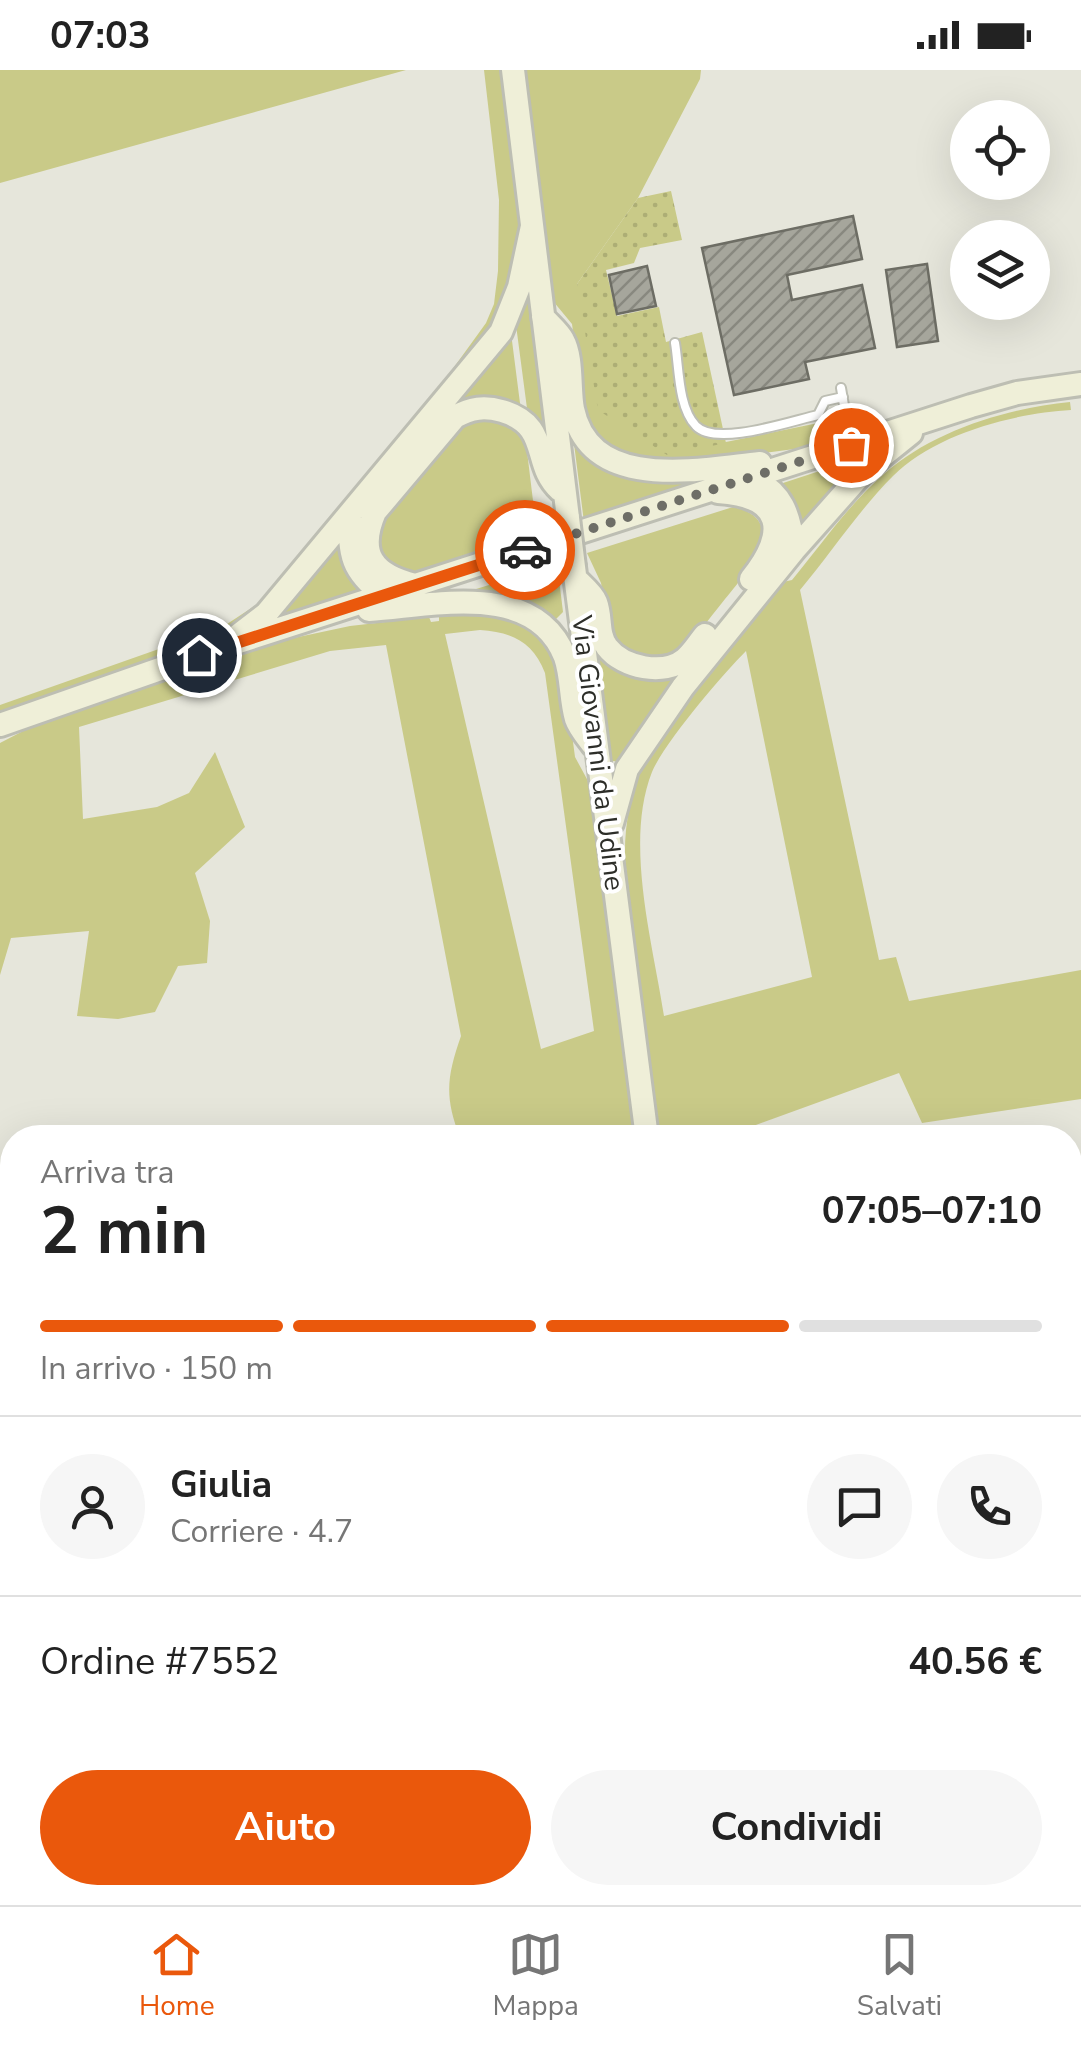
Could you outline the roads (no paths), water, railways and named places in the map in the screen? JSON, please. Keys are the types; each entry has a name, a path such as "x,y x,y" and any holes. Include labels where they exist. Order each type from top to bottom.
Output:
{"street":[{"name":"Via Giovanni da Udine","path":"513,70 645,1125"},
{"path":"223,647 266,614 501,332 519,287 532,226"},
{"path":"543,317 565,342 573,412 598,450 612,461 654,472 808,458"},
{"path":"1,725 223,647 808,458 1017,393 1081,384"},
{"path":"415,585 392,580 378,571 367,547 367,530 375,512 455,417 468,410 483,408 520,418 541,446 548,480 567,507"},
{"path":"608,837 626,769 683,687 794,550 866,470 926,422"},
{"path":"851,445 867,452 866,470"},
{"path":"748,477 763,483 780,499 791,526 794,550"},
{"path":"575,573 596,600 600,635 619,659 650,668 676,664 686,658 769,556 775,539 771,514 752,497 708,491"},
{"path":"350,514 350,545 356,570 385,596"},
{"path":"331,612 474,603 516,608 530,614 558,642 567,662 577,722 597,751"}],"lane":[{"path":"675,343 687,410 696,427 731,434 818,415 825,401 842,393 851,445"}]}
